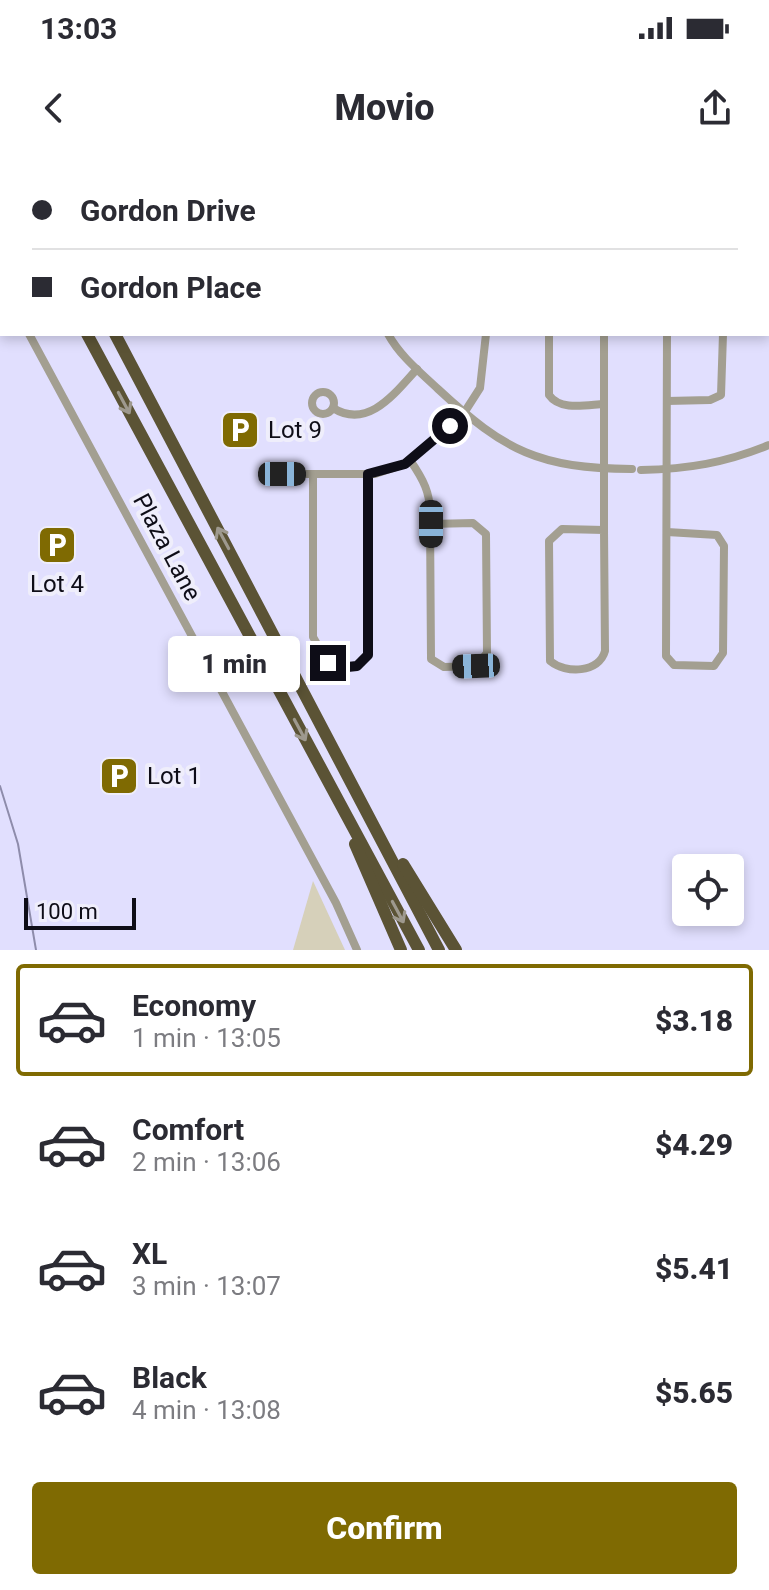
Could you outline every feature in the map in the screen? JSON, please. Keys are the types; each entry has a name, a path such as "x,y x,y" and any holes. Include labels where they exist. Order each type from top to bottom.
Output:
{"highway":[{"path":"88,336 419,950"},
{"path":"116,336 439,950"},
{"path":"357,790 456,950"},
{"path":"351,825 355,848 401,950"}],"street":[{"name":"Plaza Lane","path":"30,336 336,903 357,950"},
{"path":"390,336 417,369 464,413 498,440 525,454 579,468 667,469 731,460 769,445"},
{"path":"282,474 368,474 391,470 410,460 464,413 484,379 486,336"},
{"path":"549,336 549,395 553,401 563,405 604,404"},
{"path":"604,336 604,530 603,656 591,668 559,667 550,661 549,655 549,541 562,529 604,530"},
{"path":"667,336 666,656 674,665 714,666 723,653 721,540 713,534 667,532"},
{"path":"667,401 710,400 721,395 723,336"},
{"path":"333,408 351,416 373,410 386,403 417,369"},
{"path":"410,460 428,489 431,659 444,667 476,666 487,653 486,534 473,523 431,524"},
{"path":"313,474 313,637 328,663 338,668 357,666 368,655 368,474"}],"shaded area":[{"path":"313,881 345,950 293,950"}],"waterway":[{"path":"0,786 18,844 36,950"}],"place":[{"name":"Lot 9","path":"240,430"},
{"name":"Lot 4","path":"57,545"},
{"name":"Lot 1","path":"119,776"}],"route":[{"path":"328,663 338,668 357,666 368,655 368,474 405,464 450,426"}]}
